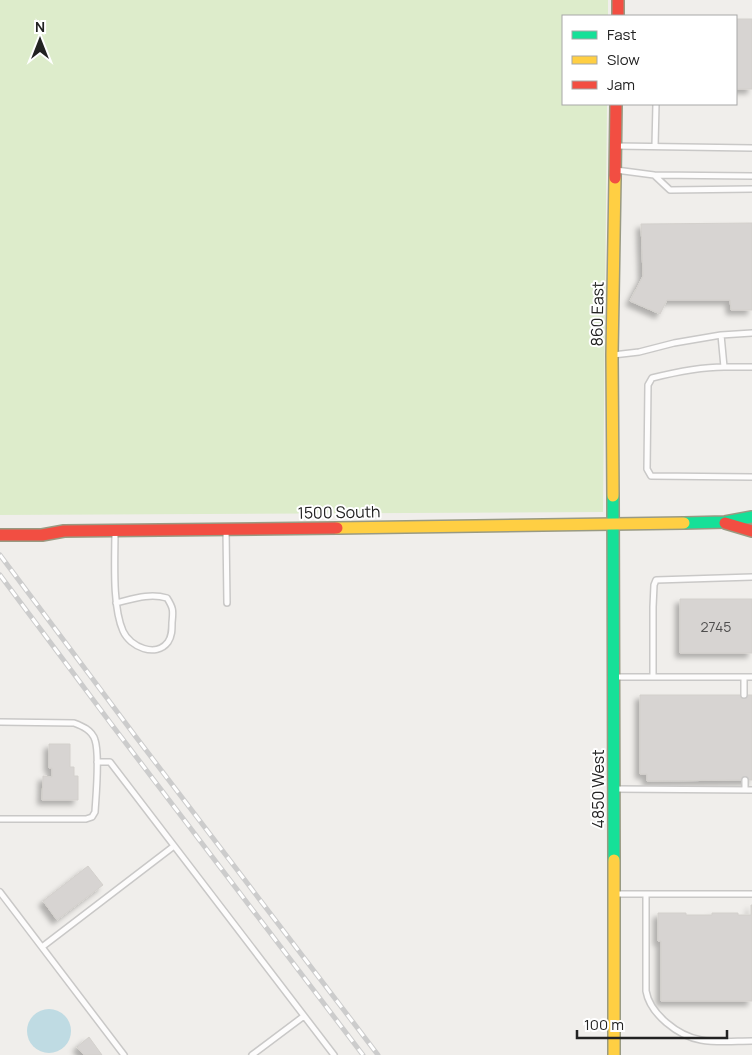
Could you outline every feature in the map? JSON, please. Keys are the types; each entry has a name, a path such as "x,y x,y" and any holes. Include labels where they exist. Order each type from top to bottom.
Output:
{"street":[{"path":"618,0 618,15"},
{"name":"860 East","path":"614,524 612,355 616,105"},
{"path":"725,522 752,517"},
{"path":"725,522 752,531"},
{"name":"1500 South","path":"0,534 42,535 64,531 725,522"},
{"name":"4850 West","path":"614,524 614,1055"},
{"name":"1500 South","path":"0,526 41,526 64,531"}],"lane":[{"path":"655,146 656,105"},
{"path":"616,146 752,148"},
{"path":"615,170 654,176 752,176"},
{"path":"654,176 670,190 752,189"},
{"path":"612,355 639,352 674,342 721,335 752,333"},
{"path":"721,335 724,367"},
{"path":"752,367 696,368 652,378 648,384 647,469 651,476 752,477"},
{"path":"226,530 227,603"},
{"path":"115,531 116,603 124,633 139,647 152,650 168,643 171,636 173,607 167,598 147,595 116,603"},
{"path":"653,677 653,607 656,580 752,578"},
{"path":"614,677 752,677"},
{"path":"744,677 744,695"},
{"path":"0,722 74,722 83,726 95,739 97,762 95,812 92,817 86,819 0,819"},
{"path":"97,762 110,762 334,1055"},
{"path":"745,780 745,790"},
{"path":"614,790 752,790"},
{"path":"42,947 174,846"},
{"path":"0,892 124,1055"},
{"path":"614,894 752,894"},
{"path":"646,894 646,991 651,1006 667,1024 691,1038 707,1041 752,1041"},
{"path":"252,1055 304,1016"}],"green space":[{"path":"0,0 608,0 608,15 562,15 562,105 607,105 603,512 0,515"}],"water":[{"path":"49,1009 61,1013 67,1019 71,1031 67,1043 61,1049 49,1053 37,1049 31,1043 27,1031 31,1019 37,1013"}],"building":[{"path":"737,19 752,19 752,89 737,89"},
{"path":"752,223 752,310 731,310 730,300 667,300 660,314 630,301 643,276 641,224"},
{"path":"680,599 752,599 752,653 680,653"},
{"path":"640,695 752,695 752,780 647,781 647,774 640,774"},
{"path":"49,744 70,744 70,767 74,767 74,776 78,776 78,800 42,800 43,776 52,777 52,768 49,768"},
{"path":"88,866 103,885 57,920 43,901"},
{"path":"751,905 752,1001 661,1001 661,941 658,941 658,913 712,915 712,913 738,913 738,915 751,915"},
{"path":"89,1037 102,1055 84,1055 77,1047"}],"railway":[{"path":"0,555 378,1055"},
{"path":"0,575 363,1055"}],"traffic: fast":[{"path":"613,496 614,860"},
{"path":"684,523 725,522 752,517"}],"traffic: slow":[{"path":"613,496 612,355 615,178"},
{"path":"337,528 684,523"},
{"path":"614,860 614,1055"}],"traffic: jam":[{"path":"618,0 618,15"},
{"path":"615,178 616,105"},
{"path":"725,523 752,531"},
{"path":"0,535 42,535 64,531 337,528"}]}
